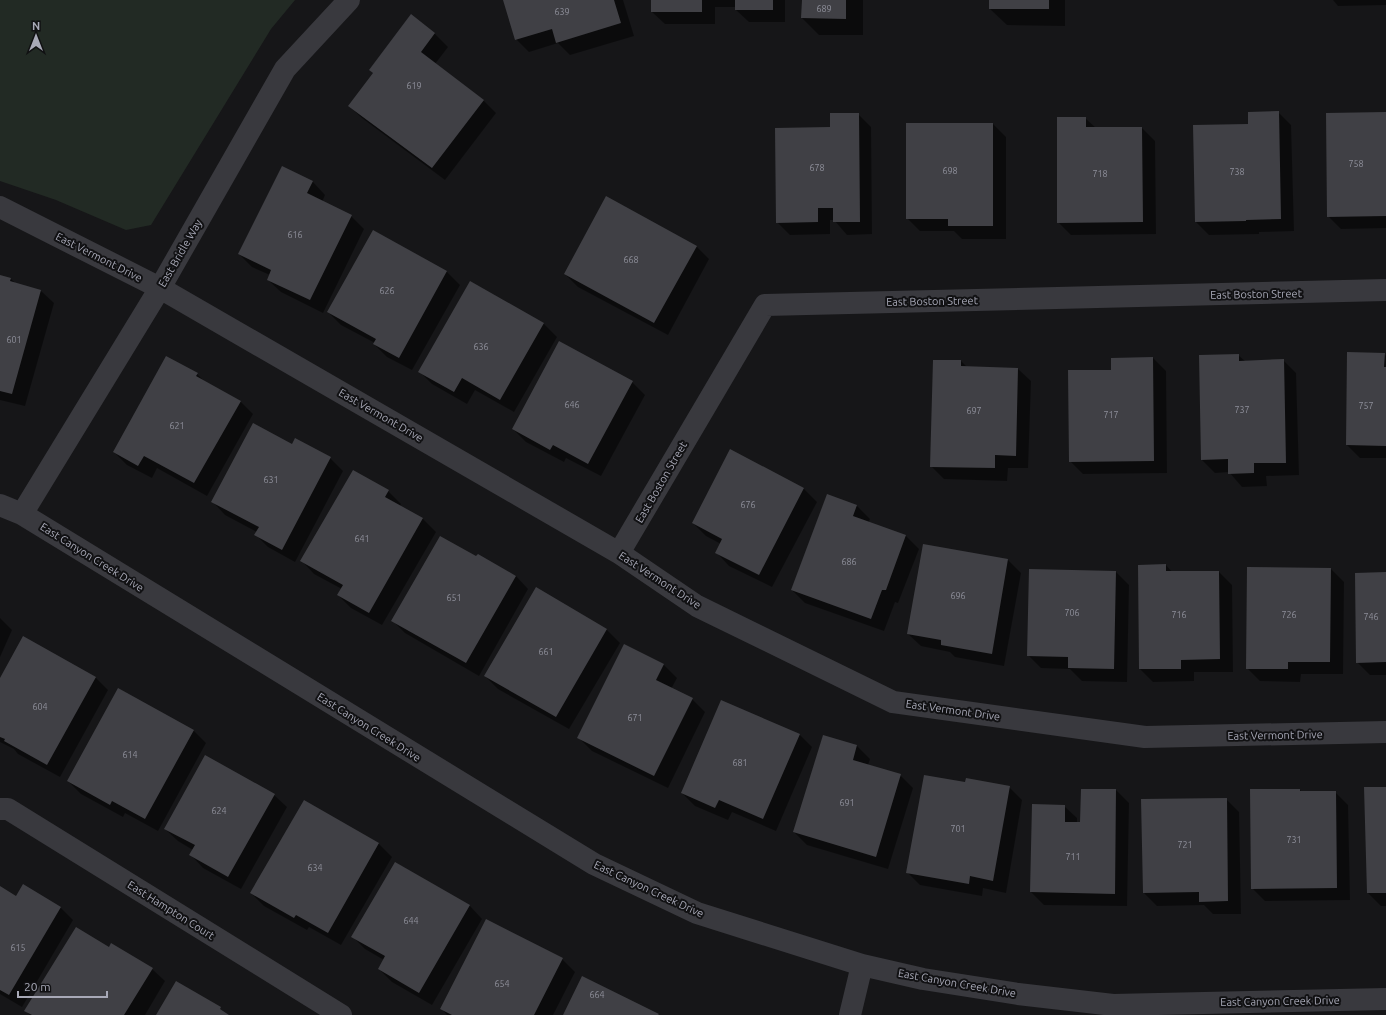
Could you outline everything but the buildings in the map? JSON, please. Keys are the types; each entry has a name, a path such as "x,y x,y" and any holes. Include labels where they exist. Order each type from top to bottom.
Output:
{"street":[{"name":"East Bridle Way","path":"22,514 160,288 285,69 348,0"},
{"name":"East Vermont Drive","path":"0,207 160,288 619,553 697,606 893,702 1145,737 1386,732"},
{"name":"East Boston Street","path":"619,553 765,305 1386,290"},
{"name":"East Canyon Creek Drive","path":"0,504 22,514 594,864 697,913 862,965 923,979 1018,994 1113,1005 1386,999"},
{"name":"East Hampton Court","path":"0,809 8,809 320,1009 341,1015"},
{"path":"850,1015 862,965"}],"shaded area":[{"path":"0,0 295,0 271,29 151,225 126,230 56,200 0,181"}]}
